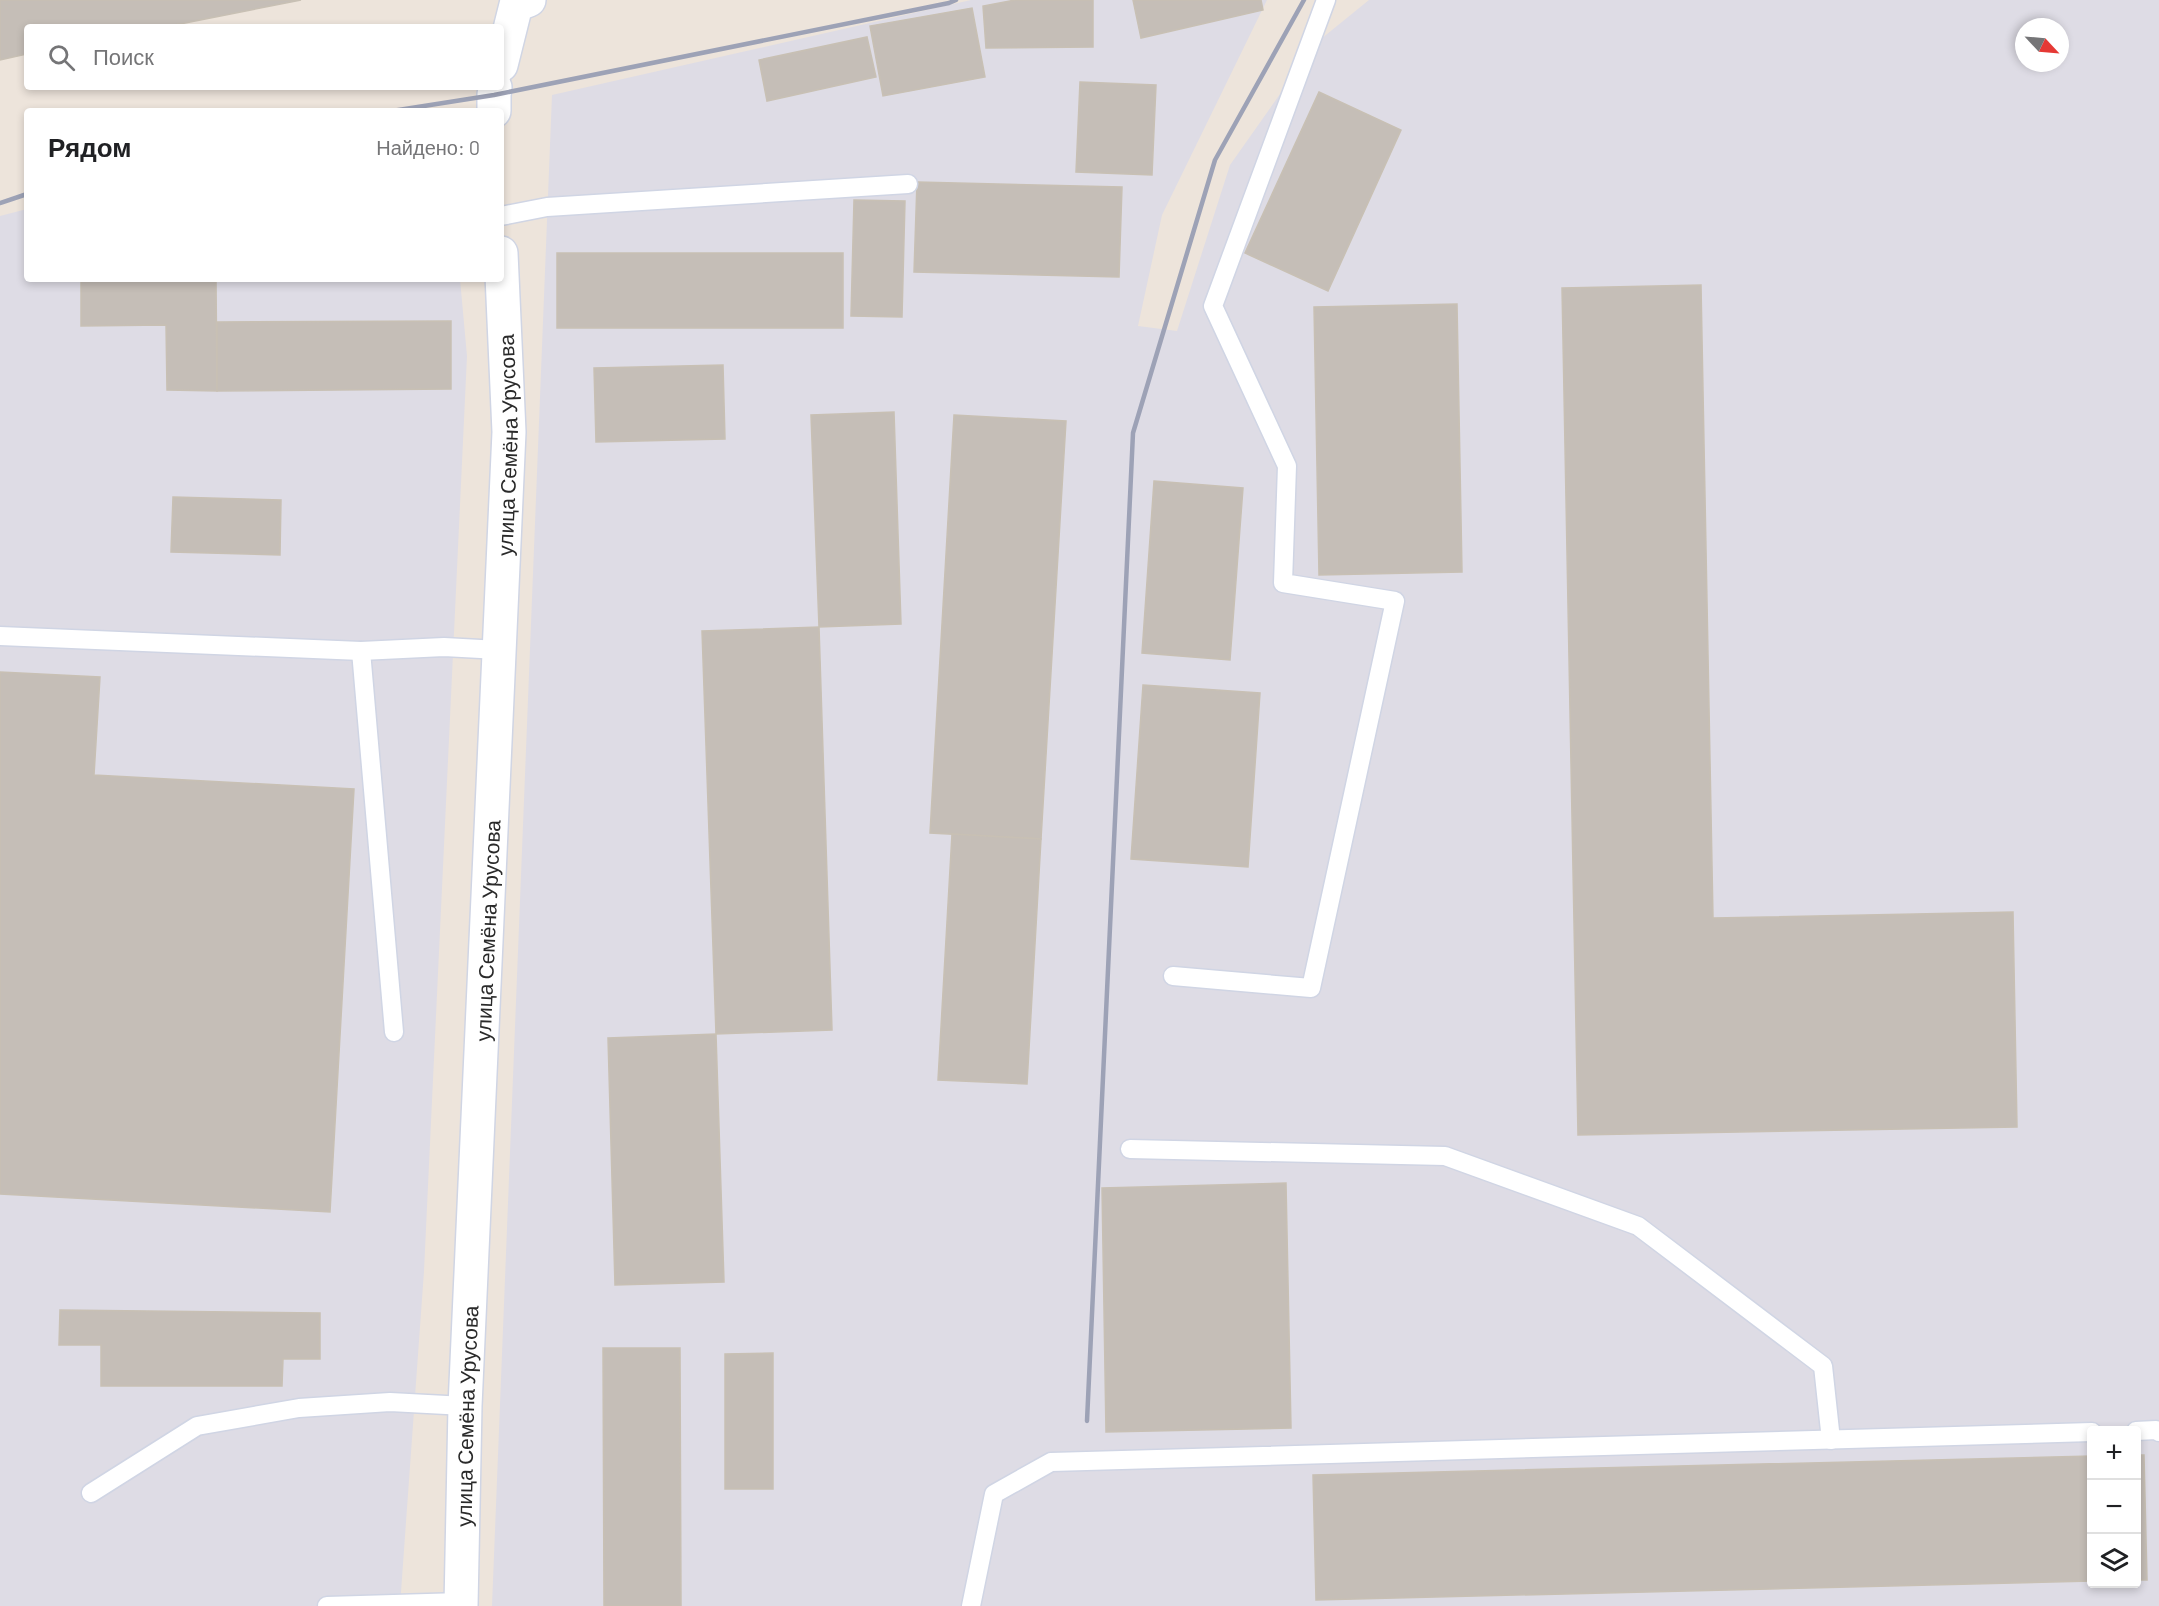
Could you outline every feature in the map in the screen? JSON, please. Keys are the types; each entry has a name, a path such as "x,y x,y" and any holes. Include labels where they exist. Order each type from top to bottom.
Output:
{"street":[{"path":"504,53 518,2"},
{"path":"494,108 495,90"},
{"name":"улица Семёна Урусова","path":"461,1604 465,1406 509,432 502,282"}],"lane":[{"path":"1173,976 1311,988 1395,601 1282,583 1287,466 1213,306 1326,0"},
{"path":"504,215 547,207 908,183"},
{"path":"0,636 361,651 444,647 499,650"},
{"path":"361,651 394,1032"},
{"path":"1130,1149 1445,1156 1638,1226 1823,1366 1831,1440"},
{"path":"91,1493 197,1426 299,1408 390,1402 465,1406"},
{"path":"2141,1431 2159,1432"},
{"path":"971,1606 994,1494 1051,1462 2087,1432"},
{"path":"327,1606 461,1604"}],"shaded area":[{"path":"971,0 1267,0 1162,215 1138,326 1177,331 1230,165 1316,43 1369,0 2159,0 2159,1606 492,1606 552,95"},
{"path":"24,210 24,282 460,282 467,356 424,1271 400,1606 0,1606 0,216"}],"building":[{"path":"0,0 301,0 180,24 24,24 24,55 0,60"},
{"path":"1015,0 1093,0 1093,47 986,48 983,6"},
{"path":"1133,0 1261,0 1263,10 1141,38"},
{"path":"972,8 985,77 883,96 870,26"},
{"path":"867,37 876,77 767,101 759,60"},
{"path":"1080,82 1156,85 1152,175 1076,172"},
{"path":"1319,92 1401,130 1328,291 1245,253"},
{"path":"917,182 1122,187 1119,277 914,272"},
{"path":"854,200 905,201 902,317 851,316"},
{"path":"557,253 843,253 843,328 557,328"},
{"path":"81,282 216,282 217,391 167,390 166,325 81,326"},
{"path":"1701,285 1713,918 2013,912 2017,1127 1578,1135 1562,288"},
{"path":"1457,304 1462,572 1319,575 1314,307"},
{"path":"451,321 451,389 217,391 217,322"},
{"path":"723,365 725,439 596,442 594,368"},
{"path":"894,412 901,624 819,627 811,415"},
{"path":"954,415 1066,421 1041,839 930,833"},
{"path":"1154,481 1243,488 1230,660 1142,653"},
{"path":"173,497 281,500 280,555 171,552"},
{"path":"819,627 832,1030 716,1034 702,631"},
{"path":"0,672 100,677 94,775 354,789 330,1212 0,1194"},
{"path":"1143,685 1260,693 1248,867 1131,859"},
{"path":"952,834 1041,839 1027,1084 938,1080"},
{"path":"716,1034 724,1282 615,1285 608,1038"},
{"path":"1286,1183 1291,1428 1106,1432 1102,1188"},
{"path":"60,1310 320,1313 320,1359 283,1359 282,1386 101,1386 101,1345 59,1345"},
{"path":"603,1348 680,1348 681,1606 604,1606"},
{"path":"773,1353 773,1489 725,1489 725,1354"},
{"path":"2141,1455 2144,1455 2147,1580 2141,1580"},
{"path":"2087,1456 2087,1581 1316,1600 1313,1475"}],"railway":[{"path":"411,108 494,95 956,0"},
{"path":"1087,1421 1133,433 1215,160 1304,0"},
{"path":"0,203 24,195"}]}
